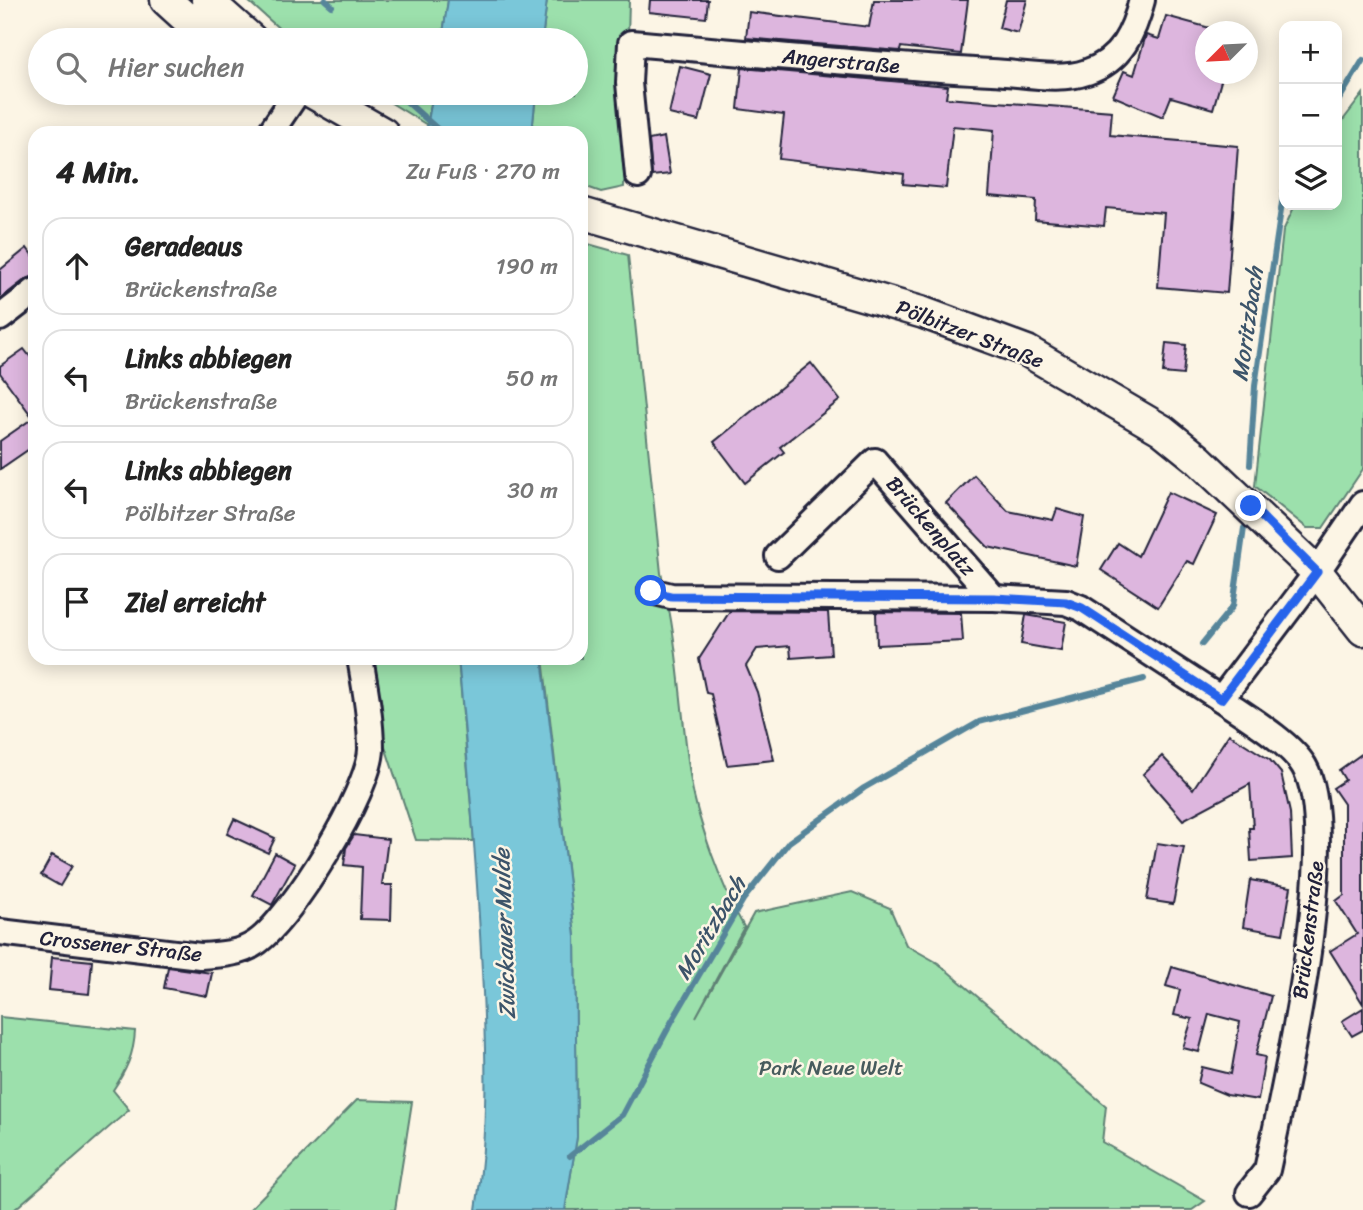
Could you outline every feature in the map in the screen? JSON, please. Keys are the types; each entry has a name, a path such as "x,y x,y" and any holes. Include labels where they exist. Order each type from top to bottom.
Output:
{"street":[{"path":"166,0 197,28"},
{"path":"207,0 238,28"},
{"name":"Angerstraße","path":"638,175 629,83 631,43 939,69 1085,73 1110,61 1127,42 1136,24 1142,0"},
{"path":"275,126 289,105"},
{"path":"334,105 371,126"},
{"name":"Pölbitzer Straße","path":"588,215 924,313 1027,351 1162,430 1251,506 1317,572 1363,630"},
{"path":"0,318 28,296"},
{"name":"Brückenplatz","path":"778,556 875,461 994,598"},
{"path":"1221,699 1317,572 1363,504"},
{"name":"Brückenstraße","path":"651,591 671,596 994,598 1066,602 1082,608 1271,733 1304,765 1314,794 1318,845 1299,1010 1267,1170 1249,1193"},
{"name":"Crossener Straße","path":"0,932 200,956 228,954 256,943 280,920 297,896 335,837 357,795 371,751 361,665"}],"green space":[{"path":"247,0 448,0 444,28 278,28"},
{"path":"547,0 629,0 624,187 601,192 588,187 588,126 533,126 535,105 588,105 588,28 544,28"},
{"path":"1363,94 1363,469 1323,528 1307,528 1255,486 1283,231 1293,210 1342,210 1342,121"},
{"path":"394,105 431,105 427,125"},
{"name":"Park Neue Welt","path":"588,244 628,255 661,573 676,651 691,781 712,856 744,927 696,1017 754,913 852,892 890,908 906,945 938,963 1106,1106 1102,1142 1205,1201 1192,1210 565,1210 577,1137 575,936 544,665 588,665"},
{"path":"371,665 459,665 474,841 416,840 384,743"},
{"path":"0,1017 135,1031 128,1062 113,1090 129,1110 14,1210 0,1210"},
{"path":"357,1100 412,1102 395,1210 249,1210"}],"water":[{"path":"448,0 547,0 544,28 444,28"},
{"path":"431,105 535,105 533,126 427,126"},
{"name":"Zwickauer Mulde","path":"459,665 543,665 575,936 577,1137 565,1210 476,1210 485,1120 485,1031 469,775"}],"building":[{"path":"650,0 708,0 706,18 649,12"},
{"path":"874,0 968,0 961,54 901,47 900,51 746,38 749,12 869,27"},
{"path":"1006,0 1027,0 1018,33 999,28"},
{"path":"1166,16 1195,24 1195,84 1220,84 1213,109 1171,97 1163,117 1113,96 1124,71 1134,75 1146,35 1159,39"},
{"path":"680,66 711,74 699,121 669,114"},
{"path":"742,68 948,86 946,98 1112,111 1110,135 1238,146 1227,293 1158,287 1164,213 1106,208 1104,226 1035,220 1036,200 989,196 994,130 953,126 946,188 903,184 904,174 779,159 784,115 738,109"},
{"path":"664,137 670,174 652,176 649,140"},
{"path":"27,248 28,278 0,299 0,270"},
{"path":"1166,343 1186,345 1183,375 1163,373"},
{"path":"24,349 28,354 28,411 0,373 0,366"},
{"path":"811,363 840,400 780,447 784,452 745,483 714,442"},
{"path":"28,421 28,450 0,469 0,441"},
{"path":"974,475 1008,511 1053,520 1057,509 1084,517 1076,566 988,547 946,503"},
{"path":"1168,492 1217,515 1194,564 1187,561 1158,607 1101,570 1118,543 1138,556"},
{"path":"730,611 828,612 831,655 791,658 790,646 757,649 746,666 757,692 774,760 727,765 711,694 706,693 699,659"},
{"path":"876,612 961,613 963,641 877,645"},
{"path":"1026,615 1066,622 1061,651 1021,644"},
{"path":"1229,734 1270,760 1281,773 1290,813 1292,858 1251,861 1249,828 1253,828 1250,784 1183,820 1143,774 1162,756 1193,789"},
{"path":"1363,753 1363,1004 1330,951 1357,934 1336,901 1344,895 1344,804 1333,788 1345,780 1339,770"},
{"path":"234,819 275,838 268,853 227,834"},
{"path":"354,835 388,839 382,885 392,885 391,920 360,919 362,867 344,865 346,848"},
{"path":"1157,843 1184,847 1173,904 1147,900"},
{"path":"275,853 295,864 272,905 253,895"},
{"path":"52,855 72,866 60,886 41,875"},
{"path":"1250,880 1291,887 1283,934 1243,927"},
{"path":"52,957 92,961 89,994 49,990"},
{"path":"168,967 212,973 207,996 164,988"},
{"path":"1172,967 1271,996 1256,1055 1265,1057 1258,1100 1227,1095 1198,1083 1202,1067 1231,1074 1240,1022 1209,1014 1199,1052 1183,1048 1192,1019 1174,1015 1180,990 1166,986"},
{"path":"1363,1008 1363,1030 1352,1036 1342,1021"}],"waterway":[{"path":"325,0 332,6"},
{"name":"Moritzbach","path":"1342,95 1363,60"},
{"path":"410,105 434,126"},
{"name":"Moritzbach","path":"1250,465 1255,386 1281,210"},
{"name":"Moritzbach","path":"1202,644 1233,606 1244,528"},
{"name":"Moritzbach","path":"570,1156 622,1115 672,1021 743,900 789,842 864,788 979,722 1144,679"}],"route":[{"path":"651,591 671,596 994,598 1066,602 1082,608 1221,699 1317,572 1251,506"}]}
